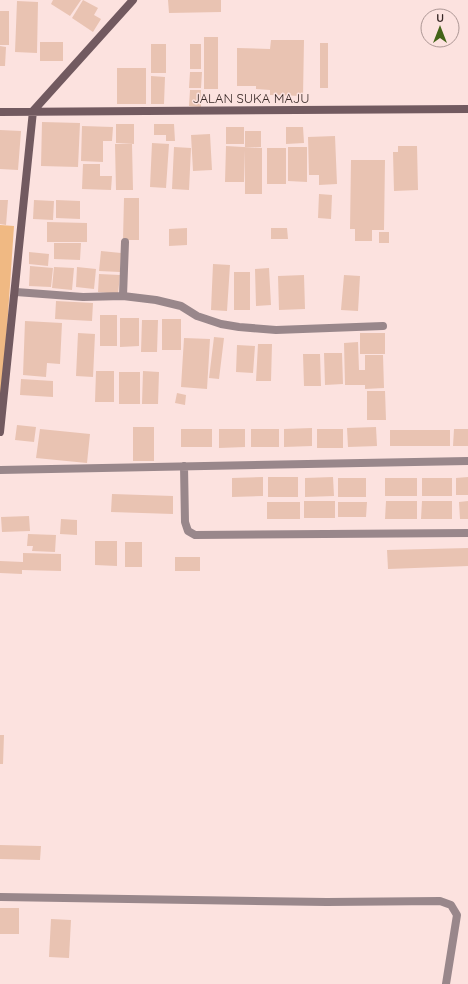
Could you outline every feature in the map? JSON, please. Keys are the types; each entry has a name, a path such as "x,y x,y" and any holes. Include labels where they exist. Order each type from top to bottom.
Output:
{"street":[{"path":"0,432 34,111 133,0"},
{"name":"JALAN SUKA MAJU","path":"0,112 468,109"},
{"path":"123,296 125,242"},
{"path":"16,292 83,297 123,296 181,306 197,316 221,324 239,327 276,330 383,326"},
{"path":"0,470 468,461"},
{"path":"184,466 185,522 188,531 195,535 468,533"},
{"path":"0,896 328,902 440,901 451,905 457,914 446,984"}],"shaded area":[{"path":"0,225 14,226 0,432"}],"building":[{"path":"53,0 81,0 70,16 51,4"},
{"path":"83,0 98,8 94,15 101,19 93,32 72,18"},
{"path":"168,0 221,0 221,12 169,13"},
{"path":"17,1 38,2 37,53 15,52"},
{"path":"0,11 9,11 9,45 0,45"},
{"path":"204,37 218,37 218,89 204,89"},
{"path":"271,40 304,40 303,96 270,95 270,90 256,89 256,86 237,86 237,48 270,49"},
{"path":"40,42 63,42 63,61 40,61"},
{"path":"320,43 328,43 328,88 320,88"},
{"path":"151,44 166,44 166,73 151,73"},
{"path":"190,44 201,44 201,69 190,69"},
{"path":"0,46 6,47 5,66 0,66"},
{"path":"117,68 146,68 146,104 117,104"},
{"path":"190,72 202,72 201,88 189,88"},
{"path":"151,76 165,77 164,104 151,104"},
{"path":"190,90 201,90 201,107 189,106"},
{"path":"42,122 80,123 78,167 41,166"},
{"path":"116,124 134,124 134,144 116,143"},
{"path":"154,124 174,124 175,141 166,141 166,135 154,135"},
{"path":"82,126 113,127 112,141 103,141 103,162 81,161"},
{"path":"226,127 244,127 244,144 226,144"},
{"path":"286,127 303,127 304,143 286,144"},
{"path":"0,130 21,131 18,170 0,169"},
{"path":"245,131 261,131 261,147 245,147"},
{"path":"210,134 212,170 193,171 191,135"},
{"path":"335,136 337,184 319,185 319,175 309,175 308,137"},
{"path":"152,143 169,144 166,188 150,187"},
{"path":"115,144 132,144 133,190 116,190"},
{"path":"226,146 262,148 262,194 245,194 245,150 244,182 225,182"},
{"path":"398,146 417,146 418,190 394,191 393,152 398,152"},
{"path":"174,147 191,148 189,190 172,189"},
{"path":"288,147 307,147 307,182 288,181"},
{"path":"267,148 286,148 286,184 267,184"},
{"path":"351,160 385,160 384,230 372,230 372,241 355,241 355,229 350,229"},
{"path":"83,164 100,164 100,176 112,176 111,190 82,189"},
{"path":"319,194 332,195 331,219 318,218"},
{"path":"124,198 139,198 139,240 123,240"},
{"path":"0,200 8,200 6,225 0,224"},
{"path":"34,200 54,201 53,220 33,219"},
{"path":"56,200 80,201 80,219 56,218"},
{"path":"47,222 87,223 87,242 47,242"},
{"path":"187,228 187,245 169,246 169,229"},
{"path":"271,228 287,228 288,239 271,239"},
{"path":"379,232 389,232 389,243 379,243"},
{"path":"54,243 81,243 80,260 54,259"},
{"path":"101,251 121,253 120,272 99,271"},
{"path":"29,252 49,254 48,266 29,264"},
{"path":"213,264 230,265 227,311 211,310"},
{"path":"30,266 53,268 51,287 29,286"},
{"path":"54,267 74,268 72,290 52,288"},
{"path":"77,267 96,269 94,289 76,287"},
{"path":"269,268 271,305 256,306 255,269"},
{"path":"234,272 250,272 250,310 234,310"},
{"path":"99,274 120,275 118,294 98,292"},
{"path":"304,275 305,309 279,310 278,276"},
{"path":"344,275 360,276 358,311 341,310"},
{"path":"56,301 93,303 92,321 55,319"},
{"path":"100,315 117,315 117,346 100,346"},
{"path":"120,318 139,318 139,346 120,347"},
{"path":"162,319 181,319 181,350 162,350"},
{"path":"142,320 158,320 157,352 141,352"},
{"path":"25,321 62,323 60,364 47,363 46,377 23,375"},
{"path":"78,333 95,334 93,377 76,376"},
{"path":"360,333 385,333 385,354 360,354"},
{"path":"214,337 224,338 219,379 209,378"},
{"path":"184,338 210,339 207,389 181,387"},
{"path":"358,342 359,370 365,370 365,355 383,355 384,388 365,389 365,385 345,385 344,343"},
{"path":"258,344 272,344 271,381 256,381"},
{"path":"237,345 255,346 253,373 236,372"},
{"path":"324,353 342,353 343,384 325,385"},
{"path":"303,354 320,354 321,386 304,386"},
{"path":"96,371 114,371 114,402 95,402"},
{"path":"143,371 159,372 158,404 142,404"},
{"path":"119,372 140,372 140,404 119,404"},
{"path":"21,379 53,381 53,397 20,395"},
{"path":"367,391 385,391 386,420 367,420"},
{"path":"177,393 186,395 185,405 175,403"},
{"path":"17,425 36,427 34,442 15,440"},
{"path":"133,427 154,427 154,461 133,461"},
{"path":"376,427 377,446 348,447 347,428"},
{"path":"312,428 312,446 284,447 284,429"},
{"path":"40,429 90,434 87,463 36,458"},
{"path":"181,429 212,429 212,447 181,447"},
{"path":"219,429 245,429 245,447 219,448"},
{"path":"251,429 279,429 279,447 251,447"},
{"path":"317,429 343,429 343,448 317,448"},
{"path":"454,429 468,429 468,446 453,446"},
{"path":"390,430 450,430 450,446 390,446"},
{"path":"263,477 263,496 232,497 232,478"},
{"path":"268,477 298,477 298,497 268,497"},
{"path":"333,477 334,496 305,497 305,478"},
{"path":"468,477 468,495 456,495 456,478"},
{"path":"338,478 366,478 366,497 338,497"},
{"path":"385,478 417,478 417,496 385,496"},
{"path":"422,478 452,478 452,496 422,496"},
{"path":"112,494 173,496 173,514 111,512"},
{"path":"304,501 335,501 335,518 304,518"},
{"path":"386,501 417,501 417,519 385,519"},
{"path":"422,501 452,501 452,519 421,519"},
{"path":"468,501 468,519 460,519 459,502"},
{"path":"267,502 300,502 300,519 267,519"},
{"path":"338,502 367,502 366,517 338,517"},
{"path":"29,516 30,531 2,532 1,517"},
{"path":"61,519 77,520 77,535 60,534"},
{"path":"28,534 56,535 55,552 32,551 33,546 27,546"},
{"path":"95,541 117,541 117,566 95,565"},
{"path":"125,542 142,542 142,567 125,567"},
{"path":"468,548 468,566 388,569 387,550"},
{"path":"23,553 61,554 61,571 22,570 22,574 0,573 0,561 23,562"},
{"path":"175,557 200,557 200,571 175,571"},
{"path":"0,735 4,735 3,764 0,764"},
{"path":"0,845 41,846 40,860 0,859"},
{"path":"0,908 19,908 19,934 0,934"},
{"path":"51,919 71,920 69,958 49,957"}]}
